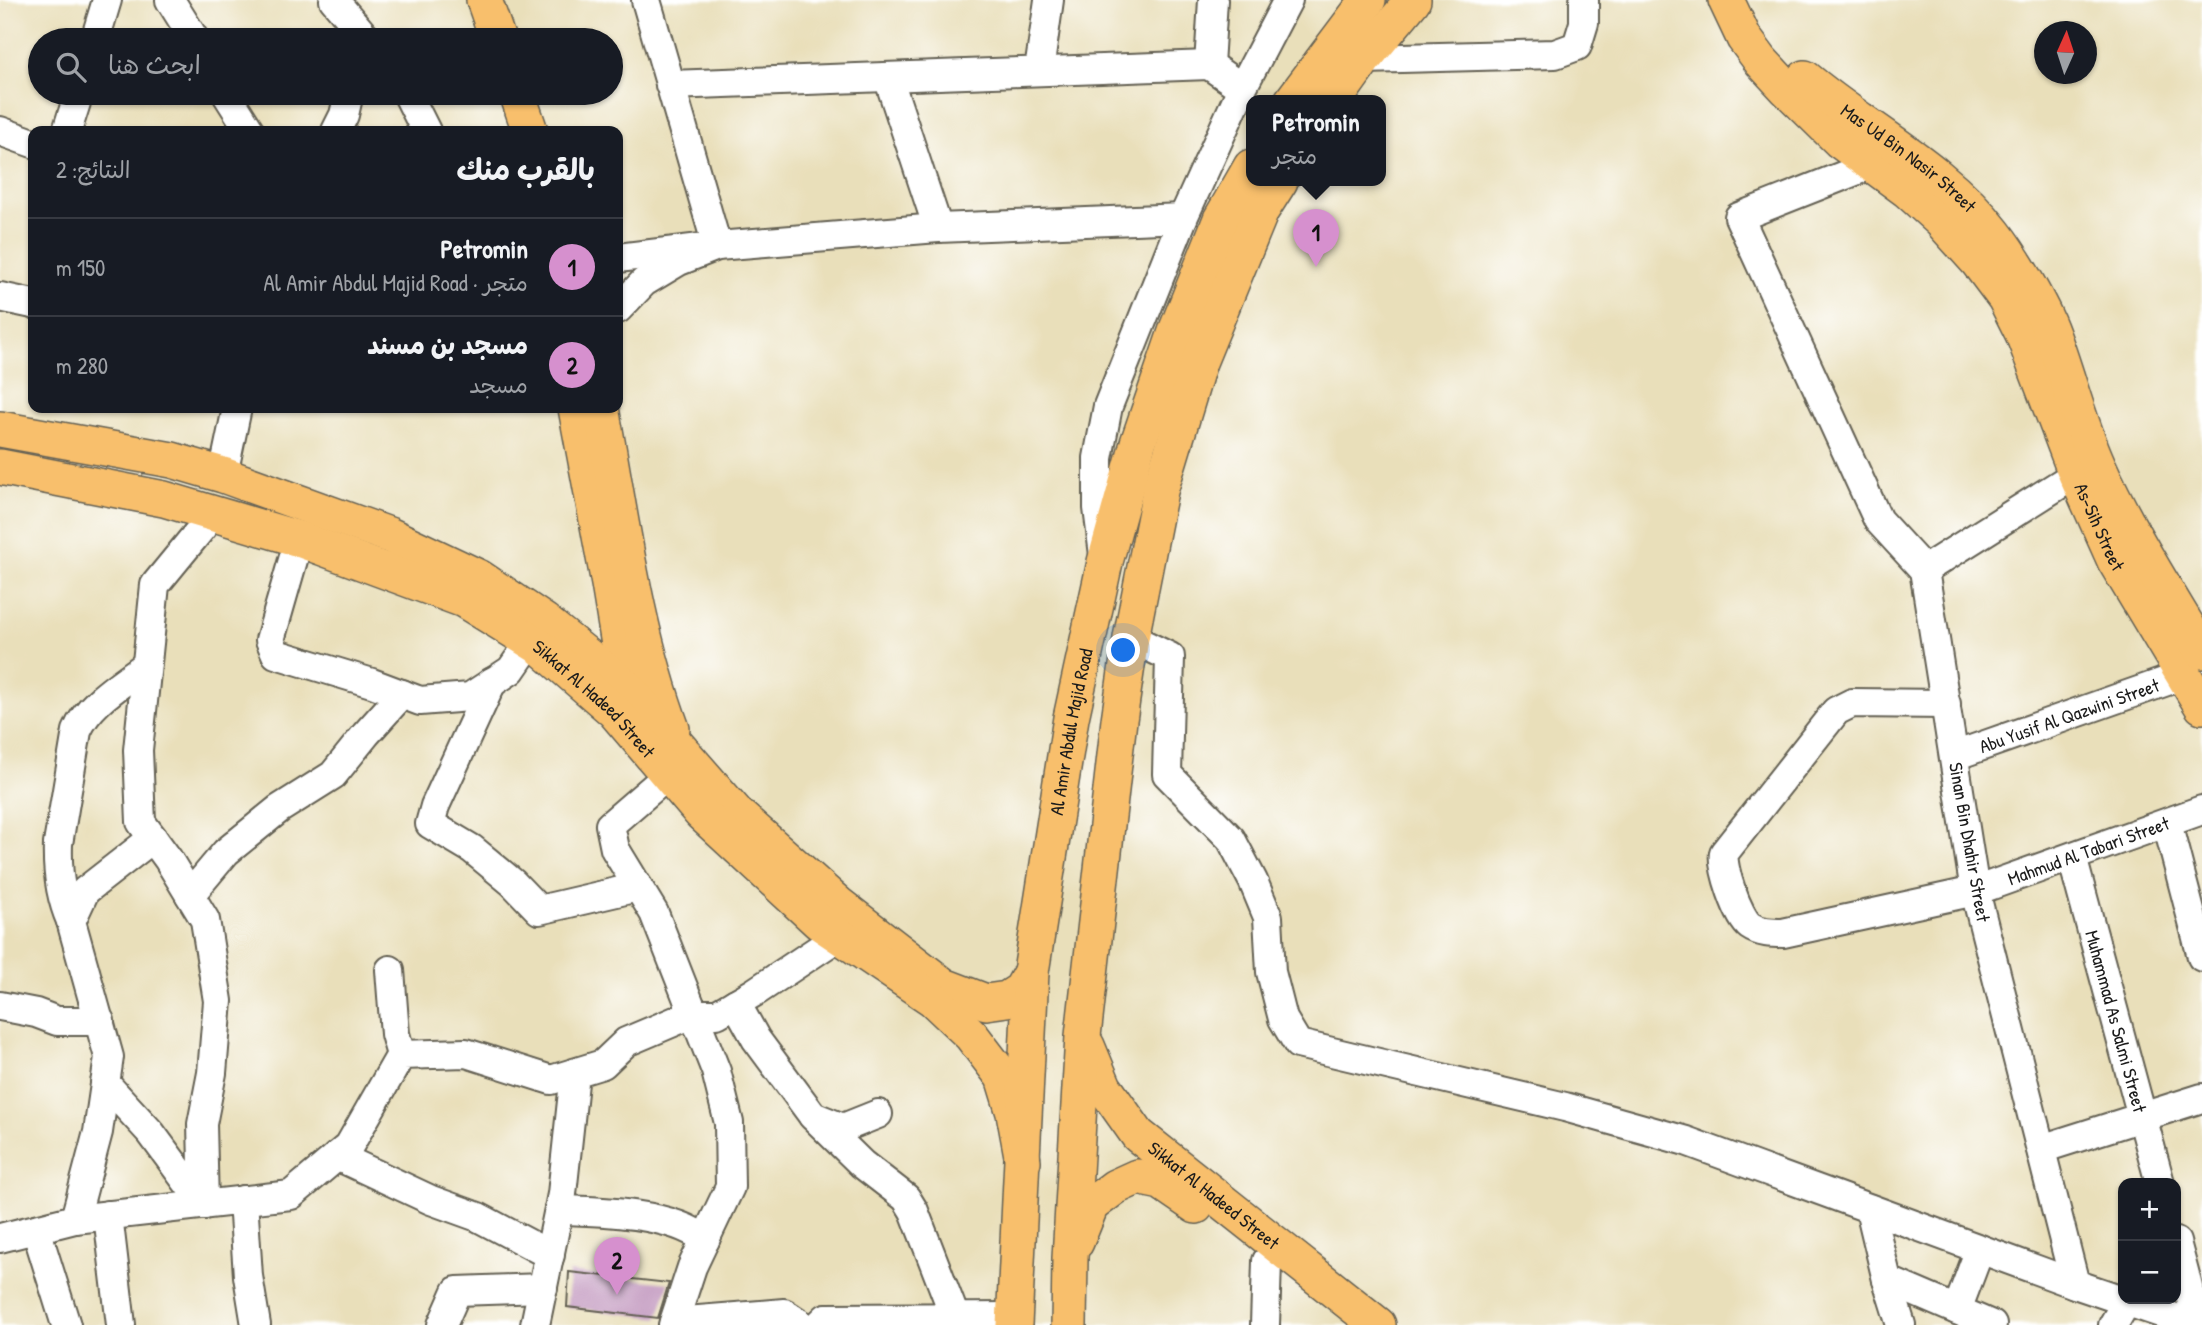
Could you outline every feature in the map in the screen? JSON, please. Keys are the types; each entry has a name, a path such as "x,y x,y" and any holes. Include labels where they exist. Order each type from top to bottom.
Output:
{"main road":[{"path":"461,0 471,28"},
{"path":"484,0 494,28"},
{"path":"1297,95 1368,0"},
{"path":"1338,95 1363,59 1413,0"},
{"name":"Mas Ud Bin Nasir Street","path":"1726,0 1744,38 1761,61 1840,141 1908,191 1941,221 2037,332"},
{"name":"Mas Ud Bin Nasir Street","path":"1750,0 1766,33 1796,70 1839,107 1939,177 1973,208 1996,234 2024,280 2037,332"},
{"path":"497,105 504,126"},
{"path":"521,105 528,126"},
{"name":"Al Amir Abdul Majid Road","path":"1015,1321 1031,972 1071,718 1105,562 1138,443 1177,329 1221,219 1246,176"},
{"path":"1069,1325 1070,1258 1083,1036 1131,638 1160,491 1199,362 1261,211 1277,186"},
{"name":"As-Sih Street","path":"2037,332 2076,474 2115,561 2193,663"},
{"name":"As-Sih Street","path":"2037,332 2097,464 2140,545 2193,663 2202,706"},
{"path":"577,413 610,584 620,699"},
{"path":"602,413 641,619 673,760"},
{"name":"Sikkat Al Hadeed Street","path":"0,429 172,460 223,475 389,535 480,579 537,631 620,699 673,760 701,813 819,922 933,999 971,1035 1003,1077 1014,1113 1023,1161"},
{"name":"Sikkat Al Hadeed Street","path":"0,467 164,499 214,513 299,539 464,600 537,631"},
{"path":"537,631 575,630 594,625 604,614 610,584"},
{"name":"Sikkat Al Hadeed Street","path":"673,760 700,774 738,816 838,904 944,986 986,1002 1007,999 1021,990 1031,972"},
{"name":"Sikkat Al Hadeed Street","path":"1083,1036 1104,1087 1138,1135 1378,1325"},
{"name":"Sikkat Al Hadeed Street","path":"1070,1258 1091,1206 1115,1187 1137,1177 1161,1182 1348,1325"}],"street":[{"path":"99,28 107,0"},
{"path":"170,0 188,28"},
{"path":"334,0 356,28"},
{"path":"646,0 716,246"},
{"path":"1039,71 1049,0"},
{"path":"1209,65 1213,0"},
{"path":"1105,562 1098,508 1098,458 1108,407 1183,218 1242,88 1287,0"},
{"path":"1363,59 1555,54 1577,46 1584,23 1584,0"},
{"path":"670,85 1209,65 1242,88"},
{"path":"888,77 938,228"},
{"path":"69,126 75,105"},
{"path":"234,105 247,126"},
{"path":"338,126 346,105"},
{"path":"413,105 424,126"},
{"path":"0,131 28,141"},
{"path":"1873,164 1739,217 1878,520 1924,570 2076,474"},
{"path":"623,257 716,246 938,228 1183,218"},
{"path":"623,304 644,282 678,261 716,246"},
{"path":"0,297 28,303"},
{"path":"223,475 236,413"},
{"path":"204,1205 202,1124 212,1073 218,1001 205,920 141,822 138,750 155,585 214,513"},
{"path":"299,539 270,640 276,654 420,701 470,697 511,670 537,631"},
{"name":"Sinan Bin Dhahir Street","path":"1924,570 1975,891 2076,1284"},
{"path":"1131,638 1170,657 1167,774 1231,839 1254,881 1268,918 1271,972 1283,1019 1298,1044 1566,1107 1686,1141 2076,1284 2120,1313 2197,1325 2181,1262"},
{"name":"Abu Yusif Al Qazwini Street","path":"1954,756 2193,663"},
{"path":"75,1219 98,1132 109,1058 71,921 63,902 57,862 58,844 82,718 99,701 146,665"},
{"path":"492,682 435,806 430,824 472,849 513,883 539,910 638,887"},
{"path":"190,895 226,852 279,809 333,775 402,694"},
{"name":"Mahmud Al Tabari Street","path":"1946,704 1852,703 1836,711 1724,853 1723,866 1745,922 1754,929 1783,933 1975,891 2202,810"},
{"path":"673,760 610,825 615,849 654,913 716,1071 729,1123 730,1186 692,1267 673,1323 784,1313 802,1325"},
{"path":"2167,823 2202,957"},
{"path":"71,921 85,891 153,838"},
{"name":"Muhammad As Salmi Street","path":"2072,857 2159,1178"},
{"path":"401,1055 466,1053 551,1080 603,1064 626,1042 692,1014 717,1013 839,936"},
{"path":"0,1238 75,1219 291,1195 349,1146 401,1055 395,1034 390,970"},
{"path":"736,1003 756,1039 813,1116 862,1164 906,1198 914,1211 955,1317"},
{"path":"0,1006 36,1013 57,1021 100,1021"},
{"path":"535,1325 559,1210 575,1073"},
{"path":"106,1083 151,1133 204,1205"},
{"path":"2041,1149 2202,1098"},
{"path":"813,1116 843,1128 878,1114"},
{"path":"337,1156 431,1200 478,1217 550,1255"},
{"path":"243,1200 248,1276 256,1325"},
{"path":"1870,1209 1901,1325"},
{"path":"559,1210 598,1211 654,1218 696,1232 705,1240"},
{"path":"108,1216 121,1325"},
{"path":"36,1229 66,1325"},
{"path":"1957,1310 1980,1249"},
{"path":"1265,1325 1267,1261"},
{"path":"1887,1280 1988,1324"},
{"path":"442,1325 457,1291 542,1288"},
{"path":"819,1325 826,1318 955,1317 1015,1321"}],"building":[{"path":"569,1272 669,1283 658,1318 567,1307"}],"place":[{"name":"Petromin","path":"1316,267"},
{"name":"مسجد بن مسند","path":"617,1295"}]}
